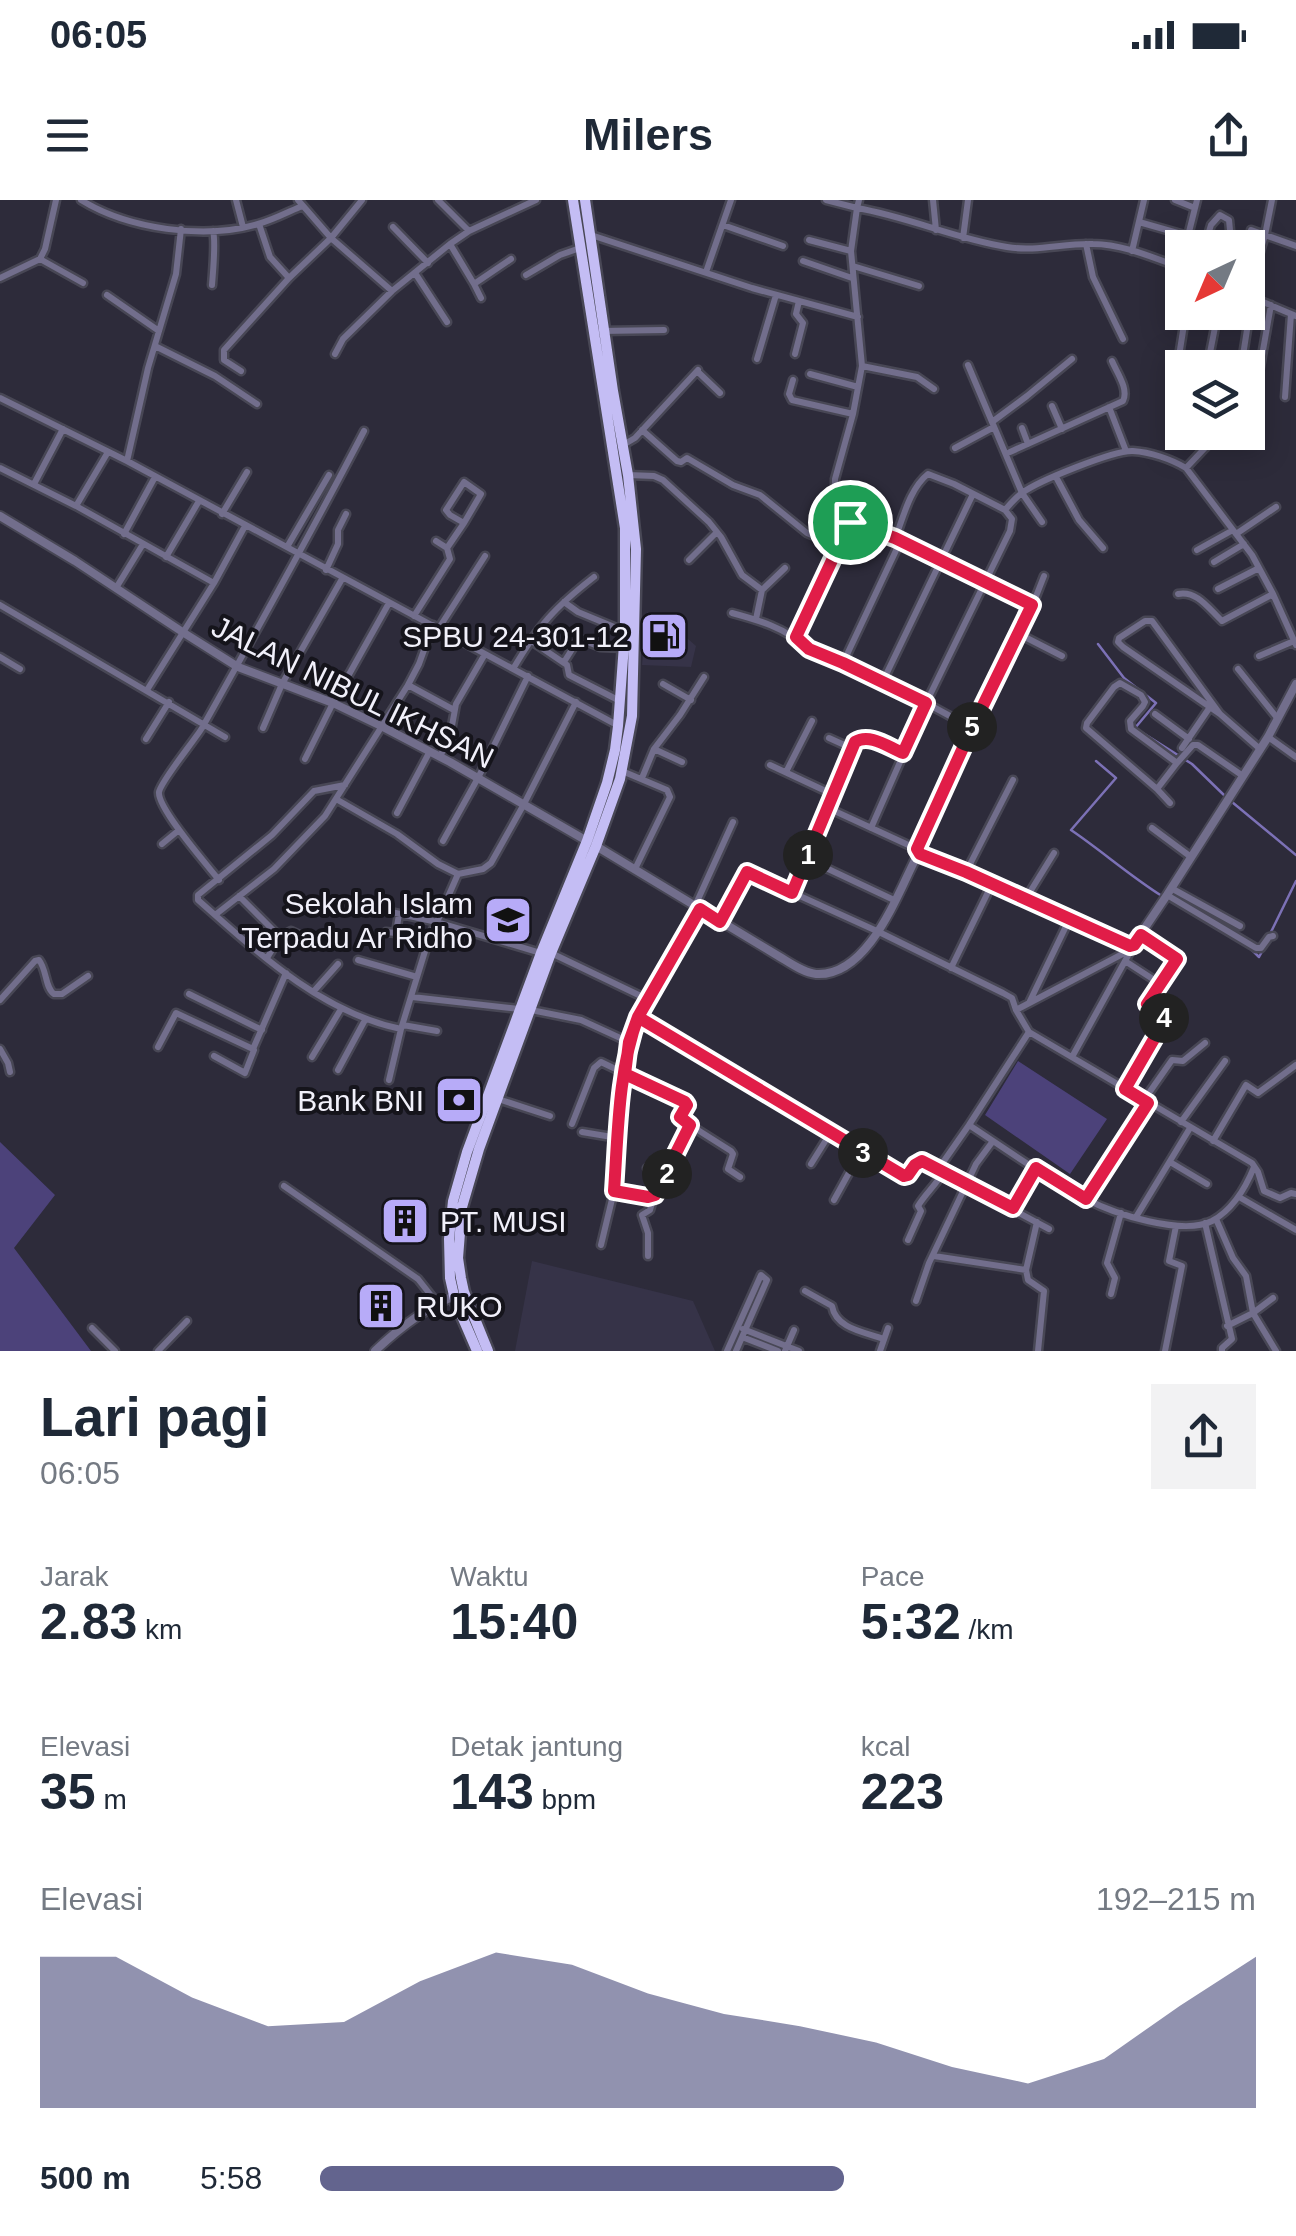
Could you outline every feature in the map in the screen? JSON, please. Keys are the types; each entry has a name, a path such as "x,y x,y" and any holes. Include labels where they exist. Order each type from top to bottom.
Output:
{"highway":[{"path":"488,1351 459,1294 462,1207 546,953 622,771 632,716 636,549 628,475 573,200"},
{"path":"585,200 625,528 625,631 618,726 612,768 592,843"},
{"path":"477,1351 448,1258 453,1201 467,1152 526,1010"}],"street":[{"path":"80,200 112,216 181,230 258,224 300,203 332,238 392,290"},
{"path":"236,200 244,227"},
{"path":"241,371 224,360 223,352 289,278 332,238 362,200"},
{"path":"438,200 469,231"},
{"path":"336,354 343,340 392,290 450,244 536,200"},
{"path":"706,272 730,200"},
{"path":"826,200 858,204 963,238 1027,249 1103,244 1165,260"},
{"path":"933,200 936,230"},
{"path":"963,238 968,200"},
{"path":"1132,251 1144,200"},
{"path":"1175,200 1196,204 1190,230"},
{"path":"1272,200 1265,236 1295,246 1296,236"},
{"path":"0,278 40,259 54,201"},
{"path":"858,204 851,252 862,366 834,483 840,507 850,522 898,540 1032,605"},
{"path":"1209,230 1220,215 1229,220 1230,230"},
{"path":"1139,222 1167,230"},
{"path":"258,224 270,257 289,278"},
{"path":"722,226 783,246"},
{"path":"393,227 428,263"},
{"path":"127,461 148,368 176,274 181,230"},
{"path":"212,230 216,238 212,285"},
{"path":"590,235 858,317"},
{"path":"809,240 851,252"},
{"path":"450,244 481,298"},
{"path":"1086,244 1094,277 1123,340"},
{"path":"526,275 580,248"},
{"path":"40,259 83,283"},
{"path":"474,284 512,259"},
{"path":"803,261 852,278"},
{"path":"852,266 919,286"},
{"path":"415,273 447,322"},
{"path":"757,359 776,295"},
{"path":"107,296 159,331"},
{"path":"795,354 803,322 796,314 799,301"},
{"path":"1265,302 1294,315 1285,397"},
{"path":"1263,350 1271,305"},
{"path":"600,330 664,330"},
{"path":"155,346 215,376 257,404"},
{"path":"955,448 993,424 1072,359"},
{"path":"1010,452 1123,401 1126,396 1112,361"},
{"path":"862,366 917,377 934,389"},
{"path":"968,366 1022,493 1042,522"},
{"path":"623,445 635,438 697,370 720,393"},
{"path":"810,374 858,387"},
{"path":"793,380 789,394 792,400 853,414"},
{"path":"0,398 127,461 618,726"},
{"path":"1052,406 1062,429"},
{"path":"1109,408 1130,451"},
{"path":"1022,428 1028,444"},
{"path":"34,484 63,429"},
{"path":"642,430 677,462 687,458 754,492 808,534 839,547"},
{"path":"219,880 179,830 159,793 238,667 364,431"},
{"path":"1186,468 1203,450"},
{"path":"1005,510 1022,493 1100,458 1130,451 1170,460 1186,468 1259,568 1295,643 1259,656"},
{"path":"76,506 108,452"},
{"path":"0,468 214,583"},
{"path":"222,514 247,472"},
{"path":"287,548 329,475"},
{"path":"628,475 663,480 691,504 717,532 742,574 762,590"},
{"path":"843,663 898,540 914,493 925,476 954,484 1005,510 1012,519 1010,531 926,703 871,828"},
{"path":"124,534 155,477"},
{"path":"1056,477 1079,520 1103,548"},
{"path":"447,548 464,524 481,494 464,482 446,511 464,524"},
{"path":"882,683 973,494"},
{"path":"166,557 198,501"},
{"path":"1197,550 1276,507"},
{"path":"326,570 346,514"},
{"name":"JALAN NIBUL IKHSAN","path":"0,516 238,667 332,704 440,757 807,972 830,972 852,960 879,932"},
{"path":"796,637 850,522"},
{"path":"147,690 184,634 245,526"},
{"path":"688,560 717,532"},
{"path":"414,616 448,564 447,548 436,541"},
{"path":"116,588 143,544"},
{"path":"1214,562 1244,544"},
{"path":"215,915 300,844 336,798 408,685 436,627 485,556"},
{"path":"756,619 762,590 785,568"},
{"path":"1218,588 1259,568"},
{"path":"879,932 1044,576"},
{"path":"513,669 542,622 594,577"},
{"path":"263,728 282,684 342,578"},
{"path":"1178,594 1184,592 1198,598 1222,621 1273,594"},
{"path":"563,601 578,612 625,631"},
{"path":"305,759 389,602"},
{"path":"0,604 226,737"},
{"path":"732,613 796,637 805,647 972,728"},
{"path":"1220,714 1152,621 1146,620 1118,639 1123,648 1220,714 1260,749"},
{"path":"1019,634 1062,656"},
{"path":"530,640 564,662 568,675 620,702"},
{"path":"564,662 576,643 583,640 600,647 624,648"},
{"path":"440,757 451,731 454,710 485,654"},
{"path":"0,657 20,669"},
{"path":"1238,670 1278,718"},
{"path":"443,841 528,676"},
{"path":"642,778 654,749 704,677"},
{"path":"663,684 691,700"},
{"path":"1170,803 1086,730 1088,723 1115,686 1124,684 1145,702 1130,721 1132,729 1181,756"},
{"path":"1072,1057 1132,948 1268,737 1296,684"},
{"path":"408,685 454,710"},
{"path":"146,739 169,702"},
{"path":"336,798 458,874 483,868 491,863 576,702"},
{"path":"1181,756 1210,707"},
{"path":"1155,714 1188,739"},
{"path":"786,772 812,722"},
{"path":"1268,737 1296,757"},
{"path":"830,738 852,748"},
{"path":"792,893 852,748 860,738 866,738 903,753"},
{"path":"1157,788 1181,756 1200,745 1243,776"},
{"path":"654,749 682,762"},
{"path":"396,813 430,752"},
{"path":"770,765 832,794"},
{"path":"622,771 667,790 670,798 635,869"},
{"path":"966,872 1014,780"},
{"path":"345,785 314,792 272,834 197,896 198,900 286,973 341,1008 366,1020 438,1032"},
{"path":"828,808 1132,948"},
{"path":"601,1244 614,1191 629,1042 647,999 697,908 733,822"},
{"path":"1152,828 1191,857"},
{"path":"162,844 179,830"},
{"path":"1025,900 1054,853"},
{"path":"807,859 894,900"},
{"path":"720,922 747,872 879,932 1012,998 1029,1032 1255,1166 1264,1191 1280,1198 1296,1194"},
{"path":"390,1080 430,935 458,874"},
{"path":"952,968 992,884"},
{"path":"1167,895 1240,926"},
{"path":"1167,895 1257,949 1273,936"},
{"path":"239,896 280,938"},
{"path":"368,907 546,953 647,999"},
{"path":"386,932 396,933 399,914"},
{"path":"1029,1004 1069,920"},
{"path":"267,958 280,938 291,931 306,938"},
{"path":"1125,1089 1165,1020 1147,1004 1176,958 1141,935"},
{"path":"1016,1010 1132,948"},
{"path":"358,960 417,977"},
{"path":"0,1000 35,961 42,964 49,990 54,994 62,994 88,976"},
{"path":"1125,961 1162,984"},
{"path":"314,991 338,964"},
{"path":"214,1056 245,1073 286,973"},
{"path":"189,994 262,1030"},
{"path":"412,998 581,1020 629,1042"},
{"path":"166,1006 254,1048"},
{"path":"312,1057 341,1008"},
{"path":"158,1047 176,1013"},
{"path":"638,1017 904,1176 922,1161 1049,1228"},
{"path":"338,1070 366,1020"},
{"path":"908,1240 926,1192 936,1185 968,1125 1029,1032"},
{"path":"1086,1199 1172,1060 1183,1061 1206,1043"},
{"path":"0,1049 10,1072"},
{"path":"1180,1122 1225,1061"},
{"path":"572,1124 601,1062 685,1102 680,1117 731,1151 728,1169 740,1177"},
{"path":"1214,1142 1246,1086 1259,1093 1296,1065"},
{"path":"498,1100 550,1116"},
{"path":"648,1256 648,1233 642,1215 650,1210 690,1125"},
{"path":"968,1125 1086,1199 1120,1213 1176,1226 1205,1224 1216,1219 1239,1197 1255,1166"},
{"path":"1136,1216 1190,1128"},
{"path":"582,1132 618,1138"},
{"path":"811,1164 831,1132"},
{"path":"916,1300 976,1164 994,1141"},
{"path":"834,1200 861,1151"},
{"path":"1170,1162 1207,1184"},
{"path":"647,1168 655,1166 668,1171"},
{"path":"1013,1208 1036,1168"},
{"path":"284,1186 410,1272 437,1303"},
{"path":"614,1191 654,1196"},
{"path":"1239,1197 1296,1230"},
{"path":"1110,1294 1114,1278 1107,1263 1120,1213"},
{"path":"1216,1219 1232,1258 1246,1276 1254,1313 1276,1351"},
{"path":"1037,1222 1026,1270 1028,1280 1044,1291 1038,1351"},
{"path":"1205,1224 1232,1340 1222,1351"},
{"path":"1165,1351 1182,1266 1168,1260 1176,1226"},
{"path":"933,1256 1026,1270"},
{"path":"727,1351 740,1332 767,1280 761,1275 740,1332 736,1351"},
{"path":"805,1291 832,1306 837,1320 884,1339"},
{"path":"375,1351 398,1329 437,1303 459,1294"},
{"path":"1228,1326 1273,1298"},
{"path":"158,1351 186,1321"},
{"path":"92,1328 115,1351"},
{"path":"880,1351 888,1328"},
{"path":"783,1349 794,1330"},
{"path":"740,1332 783,1349 799,1351"}],"shaded area":[{"name":"SPBU 24-301-12","path":"647,612 672,625 696,646 691,667 642,665"},
{"path":"1018,1061 1107,1119 1070,1174 985,1115"},
{"path":"0,1142 55,1195 14,1248 91,1351 0,1351"},
{"path":"532,1261 693,1301 715,1351 515,1351"}],"waterway":[{"path":"1098,644 1124,678 1156,703 1135,728 1192,764 1226,797"},
{"path":"1096,761 1116,778 1071,830 1162,896"},
{"path":"1232,802 1296,855"},
{"path":"1271,932 1296,881"},
{"path":"1251,949 1259,957 1264,948"}],"place":[{"name":"SPBU 24-301-12","path":"664,636"},
{"name":"Sekolah Islam Terpadu Ar Ridho","path":"508,920"},
{"name":"Bank BNI","path":"459,1100"},
{"name":"PT. MUSI","path":"405,1221"},
{"name":"RUKO","path":"381,1306"}],"route":[{"path":"850,522 796,637 809,649 926,703 903,753 866,738 855,742 792,893 747,872 720,922 700,909 638,1017 629,1042 625,1074 687,1103 680,1117 690,1125 655,1195 614,1191 618,1138 625,1074 629,1042 638,1017 904,1176 922,1161 1013,1208 1036,1168 1086,1199 1148,1103 1125,1089 1165,1020 1147,1004 1177,959 1141,935 1130,946 920,854 917,849 1032,605 895,538 850,522"}]}
